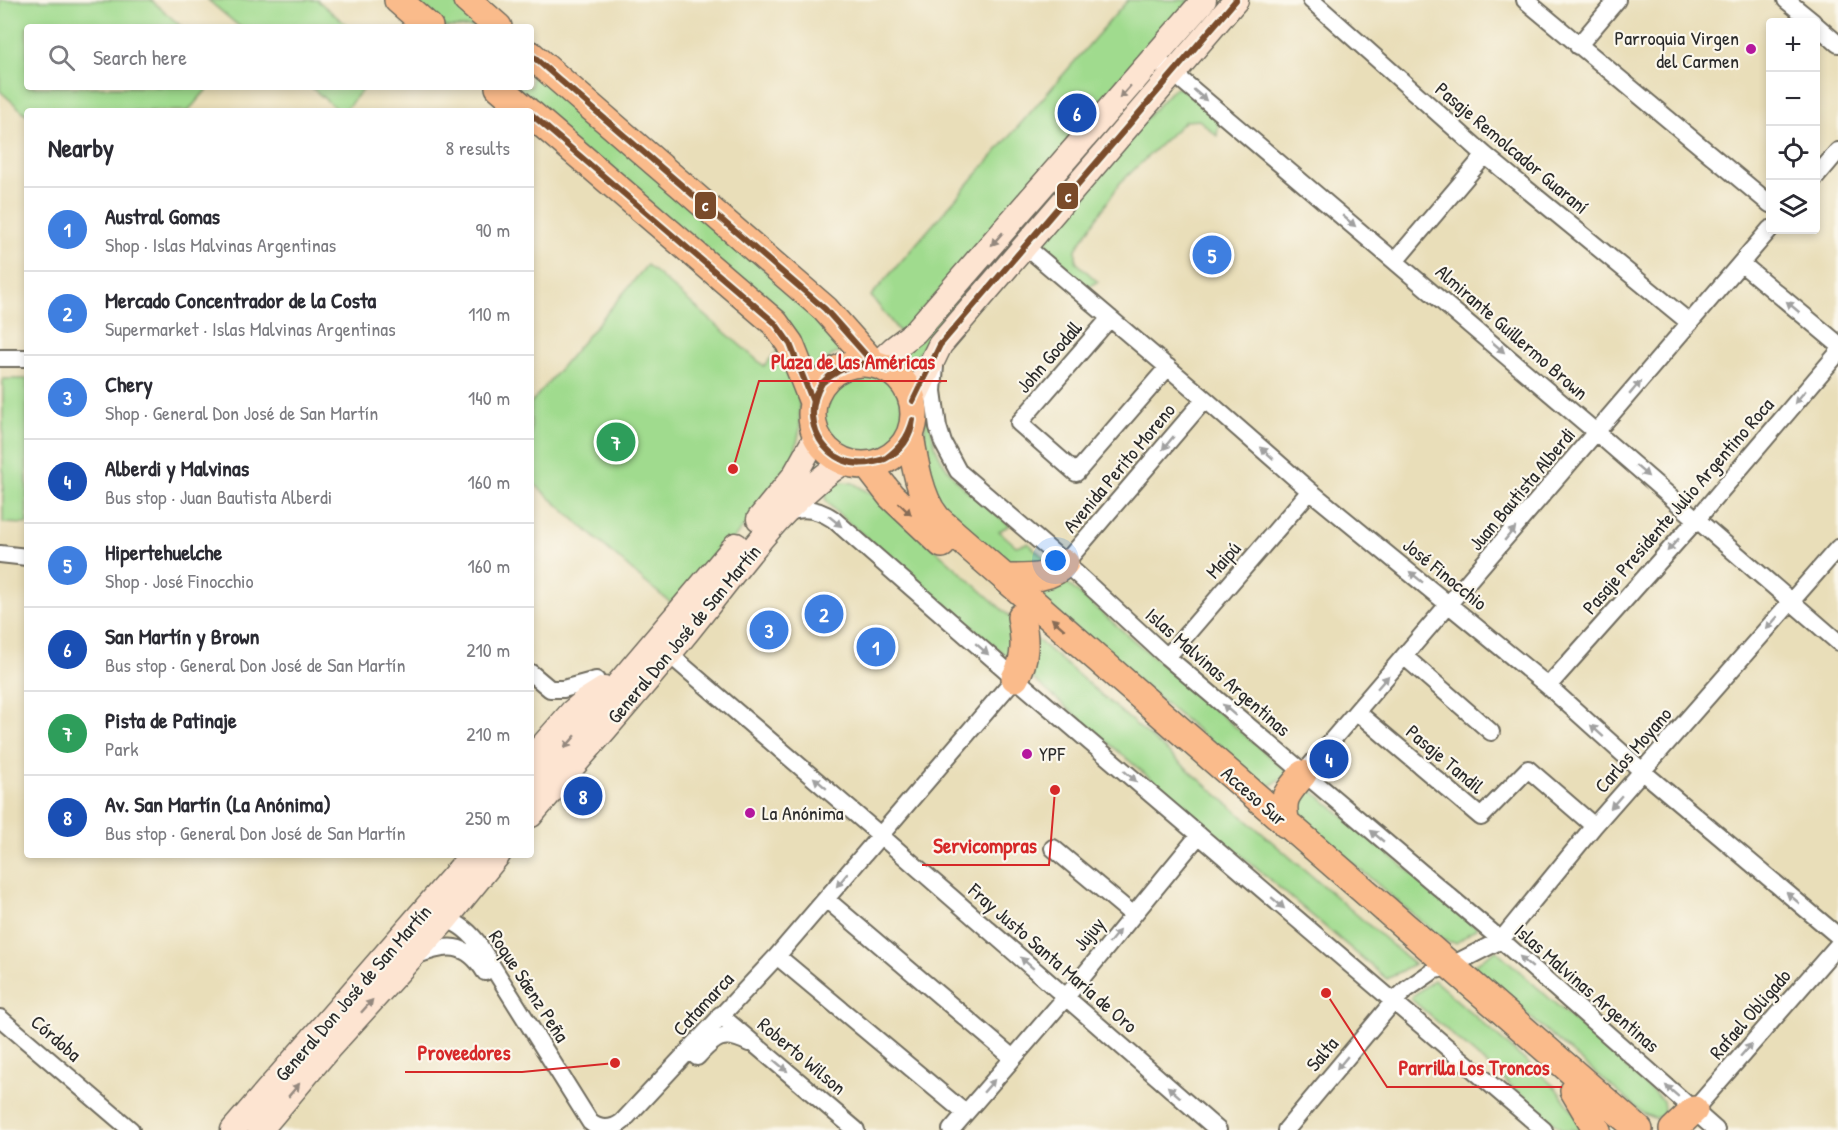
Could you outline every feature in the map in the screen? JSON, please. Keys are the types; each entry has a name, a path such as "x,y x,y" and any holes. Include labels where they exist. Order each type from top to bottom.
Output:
{"main road":[{"path":"398,0 426,24"},
{"path":"467,0 495,24"},
{"path":"534,58 825,309 875,363 898,376 907,387 915,412 910,435 902,447 892,456 880,462 856,463 824,446 817,435 812,413 813,402 819,387 829,375 842,367 850,364 875,363 915,332 1204,0"},
{"path":"913,401 940,345 1236,0"},
{"path":"502,90 524,108"},
{"path":"534,117 775,323 790,344 813,402"},
{"name":"General Don José de San Martín","path":"534,784 794,476 817,435"},
{"name":"Acceso Sur","path":"910,435 918,477 935,516 1286,824 1574,1091 1620,1130"},
{"name":"Acceso Sur","path":"856,463 904,510 1021,616 1266,826 1639,1130"},
{"name":"General Don José de San Martín","path":"534,812 669,654 782,516 819,478 856,463"},
{"path":"1005,578 1057,573 1065,563"},
{"path":"1015,678 1022,666 1024,649 1021,616"},
{"path":"534,756 572,712 631,671"},
{"path":"1286,824 1284,801 1303,774"},
{"name":"General Don José de San Martín","path":"233,1130 469,858"},
{"name":"General Don José de San Martín","path":"260,1130 328,1049 446,919 496,858"},
{"path":"1574,1091 1597,1130"},
{"path":"1673,1130 1694,1110"}],"street":[{"name":"Pasaje Remolcador Guaraní","path":"1311,0 1485,155 1690,323"},
{"path":"1525,0 1766,201"},
{"path":"1578,46 1617,0"},
{"path":"1786,0 1807,18"},
{"path":"1820,29 1838,44"},
{"name":"Almirante Guillermo Brown","path":"1155,58 1396,260 1838,642"},
{"path":"1820,171 1838,151"},
{"path":"1396,260 1485,155"},
{"name":"Juan Bautista Alberdi","path":"1303,774 1767,234"},
{"name":"José Finocchio","path":"1024,245 1310,491 1548,686 1642,771 1838,936"},
{"path":"1742,264 1838,344"},
{"name":"John Goodall","path":"1110,318 1019,423 1076,473 1168,367"},
{"name":"Islas Malvinas Argentinas","path":"940,345 935,359 934,410 943,443 958,471 1065,563 1167,657 1501,940 1716,1130"},
{"name":"Pasaje Presidente Julio Argentino Roca","path":"1548,686 1697,519 1838,353"},
{"path":"0,358 24,358"},
{"name":"Avenida Perito Moreno","path":"1065,563 1205,399"},
{"name":"Maipú","path":"1167,657 1310,491"},
{"path":"782,516 802,509 813,509 833,519 1015,678 1544,1130"},
{"name":"Carlos Moyano","path":"1442,969 1501,940 1594,826 1838,548"},
{"path":"0,554 24,557"},
{"name":"Fray Justo Santa María de Oro","path":"669,654 1218,1130"},
{"path":"1405,657 1491,732"},
{"path":"534,676 550,689 563,689 596,680 599,693"},
{"name":"Catamarca","path":"606,1129 622,1122 777,956 1015,678"},
{"name":"Pasaje Tandil","path":"1357,712 1481,817 1528,769 1594,826"},
{"name":"Jujuy","path":"951,1130 1066,997 1199,835"},
{"path":"1053,848 1132,914"},
{"path":"826,899 1013,1058"},
{"name":"Roque Sáenz Peña","path":"422,913 446,919 462,927 477,942 590,1122 594,1126 606,1129"},
{"name":"Rafael Obligado","path":"1694,1110 1838,945"},
{"name":"Roque Sáenz Peña","path":"411,957 434,949 451,947 466,951 473,956 480,963 584,1130"},
{"path":"777,956 965,1113"},
{"name":"Salta","path":"1286,1130 1393,1002 1407,989 1442,969"},
{"name":"Roberto Wilson","path":"720,1015 856,1130"},
{"name":"Córdoba","path":"0,1018 129,1130"},
{"name":"Catamarca","path":"629,1130 713,1041 730,1036 760,1049"},
{"path":"220,1130 240,1106 281,1076"}],"green space":[{"path":"0,0 151,0 179,24 24,24 24,90 206,90 191,108 24,108 24,112 0,91"},
{"path":"208,0 317,0 345,24 236,24"},
{"path":"413,0 452,0 480,24 441,24"},
{"path":"1128,0 1190,0 1113,95 1094,106 1074,129 1072,142 901,334 871,296"},
{"path":"534,71 794,295 845,350 831,356 812,374 517,90 534,90"},
{"path":"1148,82 918,354 912,378 904,365 896,358"},
{"path":"1173,89 1183,89 1219,122 1217,136 1199,120 1185,121 1120,183 1076,249 1076,262 1098,282 1086,288 1050,256 1046,244 1048,232 1053,224 1066,221 1089,190 1086,184"},
{"path":"314,90 362,90 347,108 336,108"},
{"path":"647,265 764,366 781,347 799,398 800,429 793,461 786,478 675,606 534,484 534,399"},
{"path":"862,372 878,375 891,384 900,397 903,413 900,429 891,442 878,451 862,454 846,451 833,442 824,429 821,413 824,397 833,384 846,375"},
{"path":"3,379 24,379 24,524 3,523"},
{"path":"926,410 930,410 932,435 937,452 953,477 975,498 1010,525 999,531 1016,546 1028,543 1053,566 1008,570 964,533 933,492 924,445"},
{"path":"835,481 853,483 878,498 1016,622 1016,664 836,512 826,501 825,493"},
{"path":"1062,579 1289,773 1267,788 1026,588"},
{"path":"1033,636 1414,964 1387,979 1033,679"},
{"path":"1307,786 1477,928 1456,943 1445,941 1292,812"},
{"path":"1496,950 1663,1101 1663,1116 1654,1118 1644,1114 1471,967"},
{"path":"1434,980 1555,1087 1587,1130 1562,1130 1410,998"}],"transit line":[{"name":"c","path":"913,401 940,345 1236,0"},
{"name":"c","path":"534,58 825,309 873,363"},
{"name":"c","path":"534,117 775,323 790,344 813,402"},
{"name":"c","path":"822,383 837,371 852,365 869,364 888,370"},
{"name":"c","path":"822,383 837,372 853,366 869,365 888,370"},
{"name":"c","path":"822,383 813,400 812,410 815,430 826,448 842,460 852,463 885,459"},
{"name":"c","path":"822,383 815,400 813,417 816,433 824,446 835,456 849,462 866,463 885,459"},
{"name":"c","path":"885,459 903,442 913,420"},
{"name":"c","path":"885,459 904,443 910,433 913,420"}],"place":[{"name":"Parroquia Virgen del Carmen","path":"1751,49"},
{"name":"San Martín y Brown","path":"1077,113"},
{"name":"Hipertehuelche","path":"1212,255"},
{"name":"Pista de Patinaje","path":"616,442"},
{"name":"Plaza de las Américas","path":"733,469"},
{"name":"Mercado Concentrador de la Costa","path":"824,614"},
{"name":"Chery","path":"769,630"},
{"name":"Austral Gomas","path":"876,647"},
{"name":"YPF","path":"1027,754"},
{"name":"Alberdi y Malvinas","path":"1329,759"},
{"name":"Servicompras","path":"1055,790"},
{"name":"Av. San Martín (La Anónima)","path":"583,796"},
{"name":"La Anónima","path":"750,813"},
{"name":"Parrilla Los Troncos","path":"1326,993"},
{"name":"Proveedores","path":"615,1063"}]}
